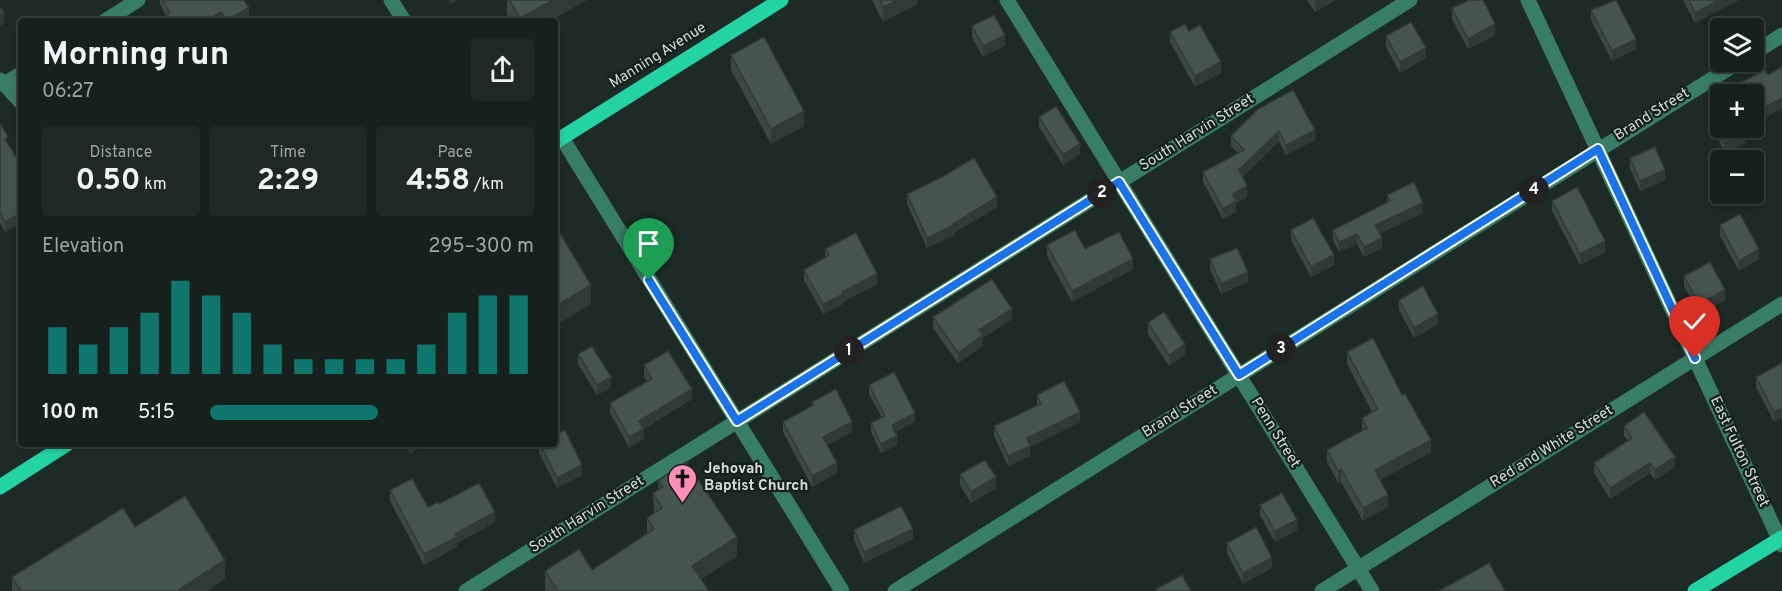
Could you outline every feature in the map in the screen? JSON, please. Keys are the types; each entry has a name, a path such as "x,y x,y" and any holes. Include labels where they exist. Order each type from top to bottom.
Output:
{"main road":[{"name":"Manning Avenue","path":"558,140 781,0"},
{"path":"0,487 62,447"},
{"path":"1695,591 1781,541"}],"street":[{"path":"110,18 138,0"},
{"path":"391,0 402,18"},
{"name":"Penn Street","path":"1007,0 1372,591"},
{"name":"South Harvin Street","path":"466,591 1410,0"},
{"name":"East Fulton Street","path":"1528,0 1781,541"},
{"path":"1764,47 1782,35"},
{"name":"Brand Street","path":"895,591 1723,72"},
{"path":"18,75 2,82 18,99"},
{"path":"558,140 842,591"},
{"name":"Red and White Street","path":"1322,591 1782,304"}],"building":[{"path":"163,0 244,0 249,8 230,18 225,18 221,12 210,18 162,18 170,13"},
{"path":"509,0 553,0 520,18"},
{"path":"880,0 897,0 883,7"},
{"path":"1469,0 1483,0 1495,24 1468,39 1452,8"},
{"path":"1616,0 1636,39 1612,51 1591,10"},
{"path":"1689,0 1719,0 1695,13"},
{"path":"994,15 1005,35 983,46 972,26"},
{"path":"1411,22 1426,48 1400,62 1386,36"},
{"path":"1185,24 1189,31 1200,25 1221,62 1195,76 1170,32"},
{"path":"764,37 804,111 771,129 731,55"},
{"path":"1782,67 1782,98 1764,108 1764,84 1743,84 1742,82 1765,70 1768,75"},
{"path":"1293,90 1315,130 1286,145 1279,131 1239,170 1247,186 1233,194 1236,201 1223,209 1203,172 1244,150 1231,136 1258,109"},
{"path":"1056,106 1080,144 1063,155 1039,117"},
{"path":"0,123 8,137 5,139 18,160 18,215 5,222 0,213"},
{"path":"1723,138 1735,138 1725,143"},
{"path":"1655,147 1665,170 1640,181 1630,158"},
{"path":"974,158 997,197 954,225 927,238 907,194"},
{"path":"1414,182 1423,203 1375,225 1382,238 1364,247 1357,234 1339,242 1333,230 1390,201 1387,195"},
{"path":"1577,187 1605,241 1580,254 1552,201"},
{"path":"1740,214 1759,249 1739,261 1720,225"},
{"path":"1313,218 1334,255 1311,267 1291,230"},
{"path":"558,230 591,285 558,305"},
{"path":"1075,230 1085,249 1119,232 1133,259 1072,291 1047,245"},
{"path":"856,233 877,274 823,304 804,270 829,255 825,249"},
{"path":"1237,248 1248,272 1221,284 1210,259"},
{"path":"1710,262 1725,290 1699,304 1684,276"},
{"path":"992,279 1012,309 979,330 983,335 958,353 933,317"},
{"path":"1423,286 1438,314 1414,328 1399,300"},
{"path":"1164,312 1185,344 1169,355 1148,323"},
{"path":"1373,338 1402,395 1405,394 1431,440 1375,470 1388,495 1363,508 1341,469 1338,471 1327,450 1367,428 1362,418 1378,409 1347,352"},
{"path":"592,346 611,377 597,385 578,354"},
{"path":"668,351 692,389 639,421 644,429 629,437 610,403 652,379 644,365"},
{"path":"1782,363 1782,408 1774,412 1756,377"},
{"path":"894,372 915,413 892,425 897,436 881,444 871,423 885,416 869,385"},
{"path":"1064,381 1080,412 1027,438 1030,446 1008,456 994,426 1041,404 1037,395"},
{"path":"836,389 852,422 823,437 837,463 812,476 783,422 814,405 812,402"},
{"path":"1644,412 1675,457 1655,470 1650,463 1610,488 1594,463 1632,438 1624,426"},
{"path":"565,430 582,465 557,478 542,447 558,447 558,434"},
{"path":"985,460 996,477 971,492 960,474"},
{"path":"686,462 737,537 692,566 709,591 558,591 545,571 579,549 592,570 654,529 647,518 662,508 653,493 663,487 658,481"},
{"path":"412,479 428,507 438,502 439,504 479,483 495,512 455,534 457,537 424,554 390,490"},
{"path":"1282,493 1297,520 1275,531 1260,505"},
{"path":"185,496 225,560 177,591 21,591 12,577 123,508 135,527"},
{"path":"901,506 913,529 864,552 854,530"},
{"path":"1256,527 1272,558 1243,573 1227,543"},
{"path":"1489,563 1505,591 1439,591"},
{"path":"1182,575 1191,591 1158,591 1156,589"}],"place":[{"name":"Jehovah Baptist Church","path":"683,504"}],"route":[{"path":"649,280 737,421 1119,182 1239,375 1598,149 1695,358"}]}
